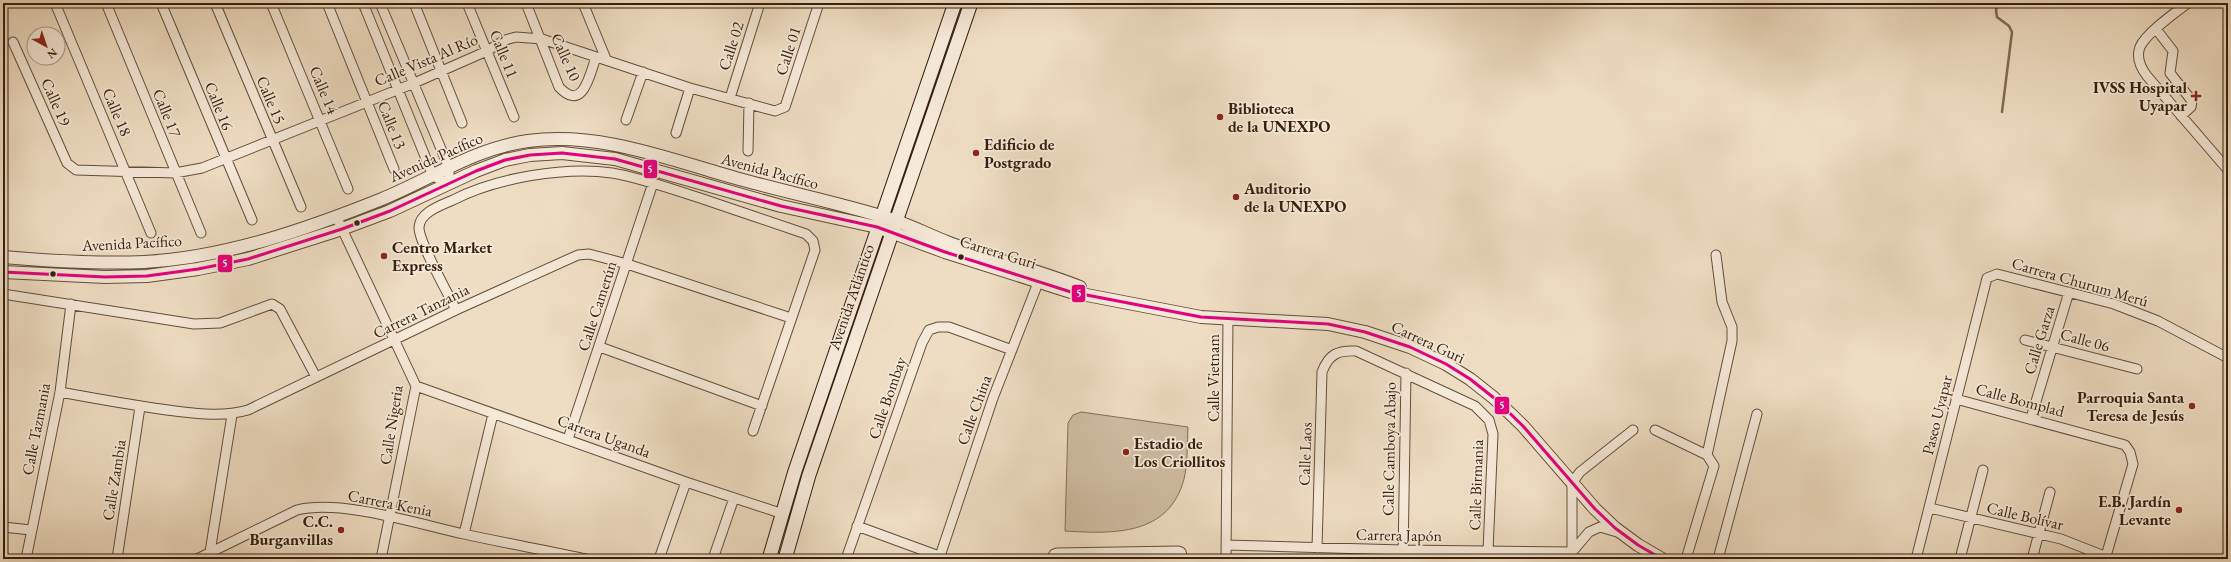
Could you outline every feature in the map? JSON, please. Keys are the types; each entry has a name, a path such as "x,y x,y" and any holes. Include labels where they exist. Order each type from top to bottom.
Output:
{"main road":[{"name":"Avenida Atlántico","path":"769,559 794,471 879,221 921,107 955,3"},
{"name":"Avenida Atlántico","path":"784,559 809,476 972,3"}],"street":[{"name":"Calle 18","path":"55,3 151,233"},
{"name":"Calle 17","path":"106,3 201,233"},
{"name":"Calle 16","path":"161,3 225,159 252,220"},
{"name":"Calle 15","path":"215,3 301,207"},
{"name":"Calle 14","path":"271,3 321,120 348,189"},
{"name":"Calle 13","path":"327,3 394,169"},
{"path":"363,3 433,176 449,184 449,168 412,84 380,3"},
{"path":"414,3 462,123"},
{"name":"Calle 11","path":"467,3 514,117"},
{"name":"Calle 10","path":"526,3 542,39 559,87 564,92 572,96 580,94 585,89 596,57"},
{"path":"583,3 606,59"},
{"name":"Calle 02","path":"730,98 760,3"},
{"name":"Calle 01","path":"785,108 819,3"},
{"path":"2188,3 2156,29 2140,46 2139,60 2146,76 2228,170"},
{"path":"2156,29 2173,51 2170,73 2192,101 2191,107 2181,116"},
{"name":"Calle Vista Al Río","path":"76,170 126,173 175,173 202,168 412,84 487,51 505,40 516,37 542,39 690,88 748,103 775,112 785,108"},
{"name":"Calle 19","path":"13,42 66,163 76,170"},
{"path":"626,120 643,72"},
{"path":"676,133 690,88"},
{"path":"748,103 748,151"},
{"name":"Avenida Pacífico","path":"3,257 59,262 146,262 196,256 245,245 336,216 384,198 433,176 470,157 501,146 528,141 569,139 618,145 746,181 879,221"},
{"name":"Avenida Pacífico","path":"3,272 105,277 147,276 198,269 248,259 342,229 390,211 476,171 505,160 530,155 562,153 615,159 747,196 879,221"},
{"path":"456,310 422,240 419,227 428,212 467,193 523,176 567,173 611,173 653,183 806,234 813,241 815,250 753,432"},
{"path":"746,181 747,196"},
{"name":"Calle Camerún","path":"568,439 600,347 653,183"},
{"name":"Calle Nigeria","path":"336,216 416,386 382,559"},
{"name":"Carrera Guri","path":"879,221 894,226 945,252 1038,276 1071,292 1201,317 1328,324 1380,337 1410,347 1446,364 1476,384 1523,426 1595,509 1623,534 1662,559"},
{"name":"Carrera Tanzania","path":"60,392 140,406 218,416 232,415 248,410 395,341 456,310 578,255 589,254 626,264 791,318"},
{"path":"1707,455 1732,341 1732,327 1722,302 1716,255"},
{"name":"Carrera Churum Merú","path":"1987,278 1997,274 2114,304 2158,321 2228,358"},
{"name":"Calle China","path":"939,558 993,398 1012,350 1038,276"},
{"name":"Paseo Uyapar","path":"1916,559 1987,278"},
{"name":"Calle Garza","path":"2031,418 2069,292"},
{"path":"3,294 200,324 220,323 272,304 280,309 316,377"},
{"name":"Calle Tazmania","path":"26,559 60,392 70,304"},
{"name":"Calle Vietnam","path":"1226,559 1228,318"},
{"name":"Calle Bombay","path":"846,559 922,343 929,330 938,327 949,327 1012,350"},
{"name":"Calle 06","path":"2025,340 2137,369"},
{"path":"600,347 762,406"},
{"name":"Calle Laos","path":"1317,548 1322,372 1326,361 1343,350 1356,351 1406,373"},
{"name":"Calle Birmania","path":"1406,373 1475,406 1489,420 1493,434 1488,551"},
{"name":"Calle Camboya Abajo","path":"1403,555 1406,373"},
{"name":"Carrera Uganda","path":"416,386 686,482 783,514"},
{"name":"Calle Bomplad","path":"1956,399 2031,418 2125,446 2130,452 2133,464 2109,558"},
{"name":"Calle Zambia","path":"117,559 140,406"},
{"path":"464,534 493,414"},
{"path":"1718,559 1757,414"},
{"path":"210,552 232,415"},
{"path":"1572,556 1572,483 1580,472 1633,430"},
{"path":"1655,430 1707,455 1714,466 1686,559"},
{"path":"1960,559 1983,470"},
{"path":"659,559 686,482"},
{"path":"2032,559 2050,492"},
{"path":"714,559 734,498"},
{"name":"Carrera Kenia","path":"197,559 297,510 327,506 390,517 573,558 586,559"},
{"name":"Calle Bolívar","path":"1930,508 2040,533 2061,539 2109,558"},
{"path":"857,526 939,558"},
{"path":"3,527 31,530"},
{"path":"1572,556 1589,532 1600,527 1623,534"},
{"name":"Carrera Japón","path":"1226,544 1317,548 1403,555 1488,551 1572,556"},
{"path":"1052,559 1054,554 1057,552 1178,551 1181,552 1182,559"}],"shaded area":[{"name":"Estadio de Los Criollitos","path":"1081,412 1188,427 1187,460 1184,479 1177,498 1166,512 1137,528 1102,532 1065,531 1068,423 1073,415"}],"waterway":[{"path":"1999,3 1996,10 1997,17 2009,26 2012,32 2002,112"}],"transit line":[{"name":"5","path":"3,272 105,277 147,276 198,269 248,259 342,229 390,211 476,171 505,160 530,155 562,153 615,159 781,206 877,227 945,252 1071,292 1201,317 1328,324 1365,332 1410,347 1446,364 1470,379 1494,398 1523,426 1595,509 1615,528 1638,545 1662,559"}],"place":[{"name":"IVSS Hospital Uyapar","path":"2196,96"},
{"name":"Biblioteca de la UNEXPO","path":"1220,117"},
{"name":"Edificio de Postgrado","path":"976,153"},
{"name":"Auditorio de la UNEXPO","path":"1236,197"},
{"name":"Centro Market Express","path":"384,256"},
{"name":"Parroquia Santa Teresa de Jesús","path":"2192,406"},
{"name":"Estadio de Los Criollitos","path":"1126,452"},
{"name":"E.B. Jardín Levante","path":"2179,510"},
{"name":"C.C. Burganvillas","path":"341,530"}]}
